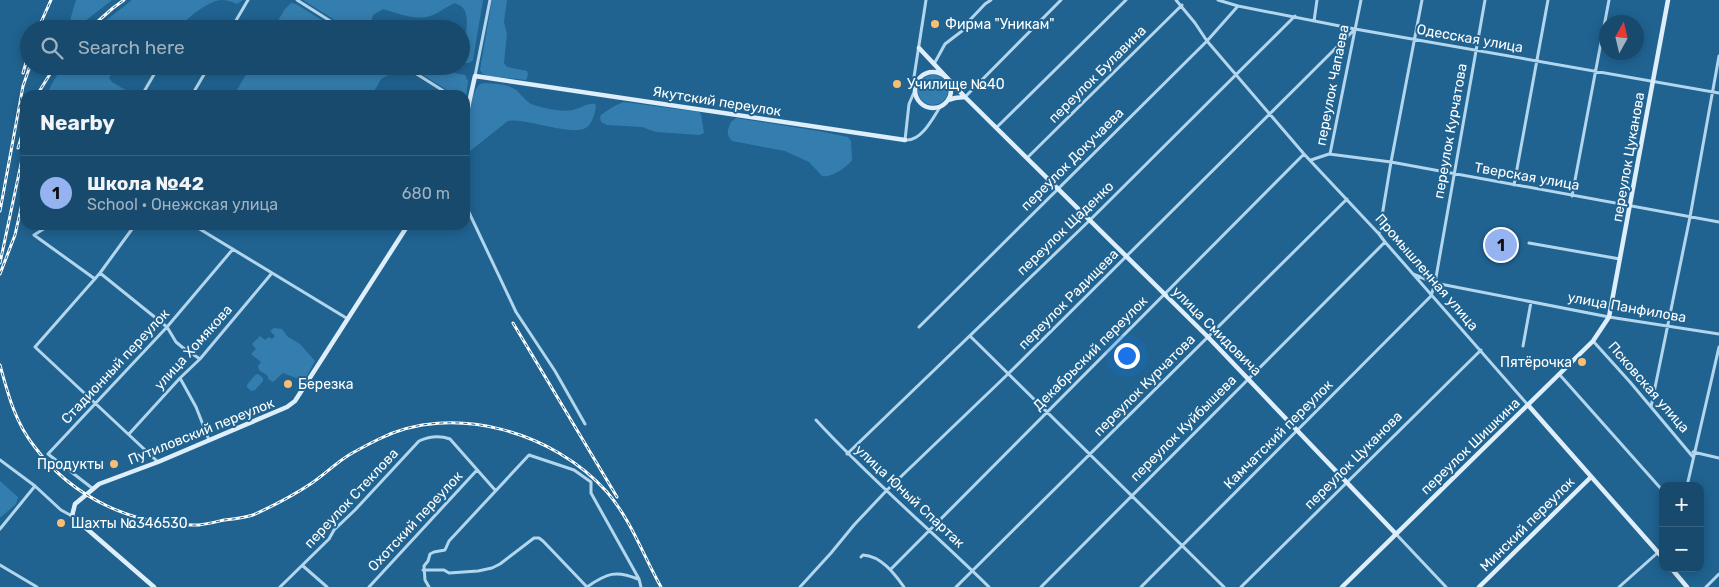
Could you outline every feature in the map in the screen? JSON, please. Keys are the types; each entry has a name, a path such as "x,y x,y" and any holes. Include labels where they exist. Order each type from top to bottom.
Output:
{"main road":[{"name":"переулок Цуканова","path":"1609,317 1668,0"},
{"name":"улица Смидовича","path":"919,48 944,77 1208,337 1396,534"},
{"path":"947,101 951,88 944,77 936,73 928,73 920,78 915,88 917,99 923,105 931,108 940,107 947,101 965,97"},
{"path":"470,94 475,76"},
{"name":"Якутский переулок","path":"475,76 905,140"},
{"name":"Путиловский переулок","path":"72,516 75,504 99,484 158,462 287,407 295,401 405,230"},
{"name":"переулок Шишкина","path":"1342,587 1593,340 1609,317"},
{"name":"Промышленная улица","path":"1528,405 1658,552"},
{"name":"Минский переулок","path":"1479,587 1591,477"},
{"path":"72,516 154,587"},
{"path":"1674,572 1687,587"}],"street":[{"path":"236,20 248,0"},
{"path":"297,0 329,20"},
{"path":"475,76 490,0"},
{"path":"926,0 914,77 915,88 909,104 905,140 908,141 914,138 928,127 940,107"},
{"path":"934,65 945,44 962,31 985,4 992,0"},
{"path":"965,97 1061,0"},
{"path":"996,128 1126,0"},
{"name":"Промышленная улица","path":"1176,0 1182,5 1207,41 1304,154 1379,234 1431,296 1528,405"},
{"name":"Одесская улица","path":"1218,0 1238,6 1355,29 1719,94"},
{"path":"1314,21 1318,0"},
{"name":"переулок Чапаева","path":"1311,160 1330,154 1361,0"},
{"path":"1379,234 1422,0"},
{"name":"переулок Курчатова","path":"1431,296 1436,283 1484,0"},
{"path":"1514,185 1548,0"},
{"path":"1572,196 1609,0"},
{"name":"переулок Булавина","path":"1027,158 1182,5"},
{"name":"переулок Докучаева","path":"919,327 1207,41 1238,6"},
{"name":"переулок Щаденко","path":"847,454 1090,220 1295,16"},
{"name":"переулок Радищева","path":"800,587 832,553 854,524 1127,257 1355,29"},
{"path":"1651,407 1690,217 1719,56"},
{"path":"145,90 154,75"},
{"path":"195,90 204,75"},
{"path":"418,75 442,90"},
{"name":"Декабрьский переулок","path":"891,569 1304,154"},
{"name":"Тверская улица","path":"1330,154 1391,162 1719,222"},
{"name":"переулок Курчатова","path":"956,587 1347,199"},
{"path":"470,215 516,312 555,371 586,424"},
{"path":"42,230 34,235 95,278"},
{"path":"130,230 100,273 35,347 158,462"},
{"path":"201,230 349,319"},
{"name":"переулок Куйбышева","path":"1041,587 1384,242"},
{"path":"1529,243 1621,260"},
{"name":"Стадионный переулок","path":"92,488 48,454 167,328 233,249"},
{"path":"100,273 167,328 176,342 200,359"},
{"name":"улица Хомякова","path":"129,434 200,359 272,273"},
{"name":"улица Панфилова","path":"1413,274 1436,283 1531,302 1609,317 1719,334"},
{"name":"Камчатский переулок","path":"1141,587 1431,296"},
{"path":"1523,346 1531,302"},
{"path":"970,336 1224,587"},
{"name":"Псковская улица","path":"1593,340 1694,455 1719,458"},
{"path":"1688,482 1719,347"},
{"name":"переулок Цуканова","path":"1241,587 1481,350"},
{"path":"1559,373 1659,486"},
{"path":"180,378 196,407 209,440"},
{"name":"улица Юный Спартак","path":"816,420 847,454 930,529 989,587"},
{"name":"переулок Стеклова","path":"280,587 303,566 334,530 419,441 442,436 450,439 477,470"},
{"path":"429,587 423,570 430,554 445,550 448,541 529,455 574,470 591,482 591,493 639,579 641,587"},
{"path":"0,460 35,486 61,510 72,516"},
{"path":"477,470 495,490"},
{"name":"Охотский переулок","path":"369,587 477,470"},
{"path":"0,530 35,486"},
{"name":"улица Смидовича","path":"1396,534 1446,587"},
{"path":"423,570 444,570 449,573 478,571 500,564 525,546 528,541 539,538 587,587 606,575 614,573 624,573 639,579"},
{"path":"1619,587 1658,552"},
{"path":"860,557 863,555 872,556 891,569 904,587"},
{"path":"0,566 37,587"},
{"path":"303,566 327,587"},
{"path":"1706,587 1719,574"}],"shaded area":[{"path":"76,0 112,0 86,20 71,20"},
{"path":"132,0 221,0 204,7 187,20 106,20"},
{"path":"221,0 243,0 237,4"},
{"path":"303,0 483,0 473,60 470,62 470,20 467,20 462,7 455,3 436,14 419,18 383,9 373,15 372,20 335,20"},
{"path":"492,0 507,0 504,22 507,34 504,63 507,67 527,71 526,80 488,76 480,70"},
{"path":"291,3 296,4 322,20 278,20"},
{"path":"57,75 111,75 109,78 112,82 126,90 49,90"},
{"path":"246,75 388,75 381,79 375,90 237,90"},
{"path":"423,75 465,75 468,81 467,90 447,90"},
{"path":"933,75 944,79 948,90 944,101 933,105 922,101 918,90 922,79"},
{"path":"485,83 509,87 516,90 531,104 550,109 569,111 589,104 595,104 596,107 592,121 583,129 564,129 527,122 508,121 470,151 470,107 480,84"},
{"path":"624,102 699,112 704,133 700,135 656,132 642,127 607,125 601,122 600,116"},
{"path":"736,118 848,137 851,141 852,160 839,171 822,176 809,162 785,151 732,141 728,136 728,132 731,122"},
{"path":"274,328 282,329 288,337 300,344 315,361 304,381 283,373 273,382 259,370 258,366 261,362 251,354 256,349 252,344 260,336 265,340 269,337 272,339 275,336 270,331"},
{"path":"258,374 263,378 263,381 255,390 251,391 247,385"},
{"path":"0,481 18,497 16,504 1,517 0,517"}],"railway":[{"path":"42,20 51,0"},
{"path":"99,20 124,0"},
{"path":"22,90 27,75"},
{"path":"40,90 49,75"},
{"path":"0,211 20,102"},
{"path":"18,148 20,141"},
{"path":"0,263 20,169"},
{"path":"0,274 15,235 20,212"},
{"path":"513,323 617,497"},
{"path":"0,365 13,407 22,427 27,437 49,464 67,481 86,494 107,506 129,515 152,521 199,525 250,516 298,492 349,455 379,439 408,428 438,423 469,424 501,429 531,439 559,453 585,471 607,492 623,514 661,587"}],"place":[{"name":"Фирма \"Уникам\"","path":"935,24"},
{"name":"Училище №40","path":"897,84"},
{"name":"Школа №42","path":"1501,245"},
{"name":"Пятёрочка","path":"1582,362"},
{"name":"Березка","path":"288,384"},
{"name":"Продукты","path":"114,464"},
{"name":"Шахты №346530","path":"61,523"}]}
